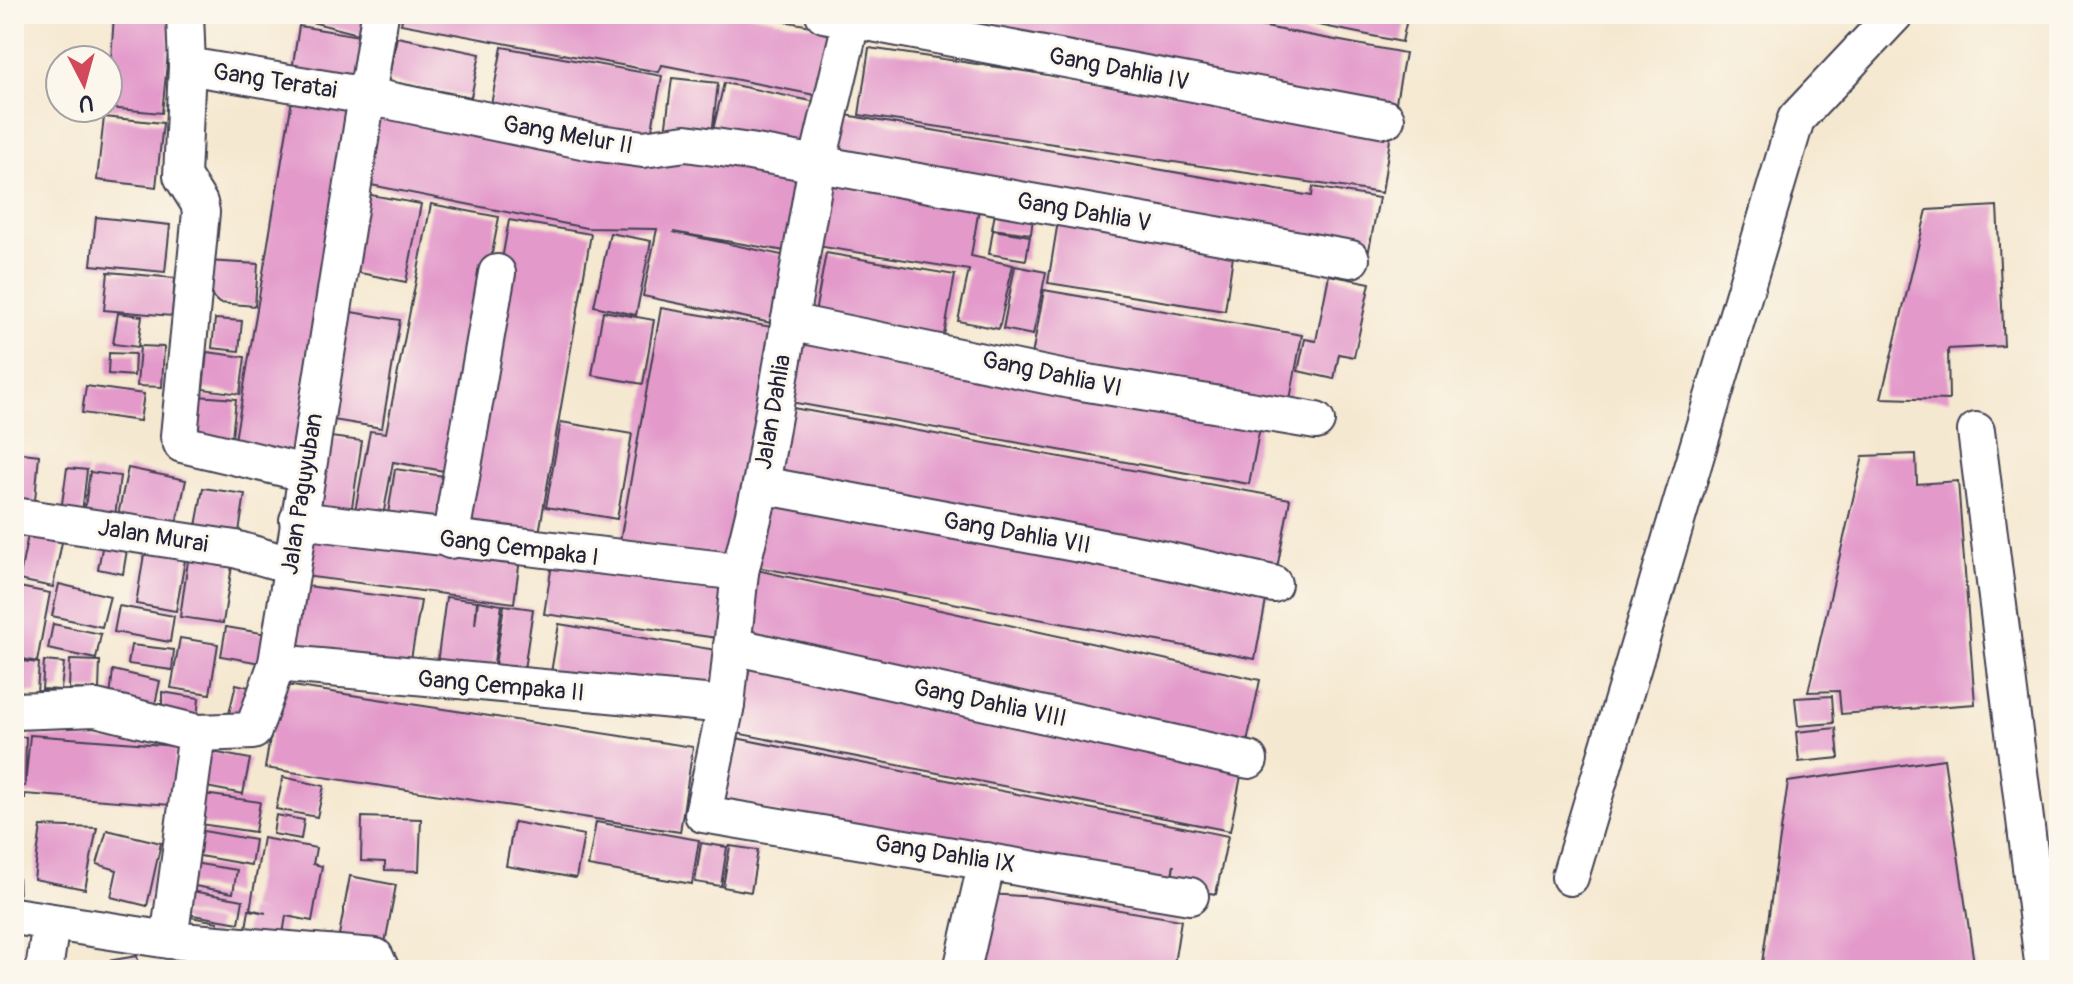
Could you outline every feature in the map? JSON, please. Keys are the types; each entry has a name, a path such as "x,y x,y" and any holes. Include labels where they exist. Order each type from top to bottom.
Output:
{"street":[{"name":"Gang Teratai","path":"185,14 187,66 367,96"},
{"name":"Jalan Paguyuban","path":"14,711 96,708 197,733 253,731 277,663 290,565 380,14"},
{"path":"1570,877 1796,119 1895,14"},
{"name":"Gang Dahlia IV","path":"843,16 1386,119"},
{"name":"Jalan Dahlia","path":"702,811 726,705 740,572 761,485 843,16"},
{"path":"187,66 182,176 199,203 201,212 179,436 182,444 305,473"},
{"name":"Gang Melur II","path":"367,96 592,142 643,149 686,143 817,165"},
{"name":"Gang Dahlia V","path":"817,165 1351,259"},
{"path":"450,540 497,273"},
{"name":"Gang Dahlia VI","path":"789,322 1070,380 1316,421"},
{"path":"1976,431 2044,970"},
{"name":"Gang Dahlia VII","path":"761,485 1156,558 1273,584"},
{"name":"Jalan Murai","path":"14,516 235,549 290,565"},
{"name":"Gang Cempaka I","path":"298,520 740,572"},
{"name":"Gang Dahlia VIII","path":"732,646 1249,760"},
{"name":"Gang Cempaka II","path":"277,663 726,705"},
{"path":"169,940 197,733"},
{"name":"Gang Dahlia IX","path":"702,811 710,817 1190,896"},
{"path":"962,970 987,861"},
{"path":"14,916 169,940 225,957 307,960 375,957 381,970"},
{"path":"44,970 51,923"}],"building":[{"path":"114,14 172,14 162,113 124,109 124,44 112,44"},
{"path":"280,14 376,14 370,37"},
{"path":"403,14 746,14 832,30 820,96 662,65 659,72 401,24"},
{"path":"863,14 1196,14 1405,53 1394,113"},
{"path":"1265,14 1408,14 1402,42"},
{"path":"299,26 371,38 364,81 292,70"},
{"path":"397,37 480,54 471,97 388,81"},
{"path":"502,47 662,76 649,145 489,115"},
{"path":"869,48 1392,126 1382,193 859,115"},
{"path":"672,78 718,83 712,134 724,83 821,103 809,158 665,133"},
{"path":"294,88 363,100 305,463 233,452"},
{"path":"375,112 805,173 791,252 673,232 791,257 776,324 643,296 657,229 586,228 361,183"},
{"path":"834,113 1312,196 1313,187 1379,198 1369,250 1305,243 828,152"},
{"path":"124,119 163,123 156,187 97,180 103,124 124,124"},
{"path":"827,184 979,208 971,256 1013,265 999,329 958,321 969,270 817,246"},
{"path":"360,193 421,204 406,282 345,270"},
{"path":"997,203 1034,208 1031,234 992,229"},
{"path":"431,204 499,217 450,472 393,462 383,516 355,511 370,431 386,433"},
{"path":"1997,206 2004,346 1948,349 1949,400 1881,398 1927,210"},
{"path":"96,217 170,225 165,272 91,265"},
{"path":"509,220 591,234 537,545 454,531"},
{"path":"1058,221 1234,249 1225,311 1048,283"},
{"path":"993,230 1030,236 1026,260 989,254"},
{"path":"610,233 651,241 636,315 594,306"},
{"path":"826,253 955,275 942,346 813,324"},
{"path":"206,261 258,264 255,306 219,303 205,290"},
{"path":"1015,266 1046,272 1033,335 1003,329"},
{"path":"108,272 175,278 172,316 104,310"},
{"path":"1329,275 1370,283 1354,357 1339,354 1334,379 1298,371 1305,339 1316,341"},
{"path":"1044,290 1302,335 1289,405 1031,361"},
{"path":"661,308 772,327 736,563 619,547"},
{"path":"339,310 400,320 382,428 321,418"},
{"path":"603,311 654,320 643,384 592,375"},
{"path":"118,313 142,316 138,347 113,344"},
{"path":"215,319 242,321 239,351 212,348"},
{"path":"791,337 1261,422 1249,484 779,400"},
{"path":"140,346 164,347 162,387 137,386"},
{"path":"207,352 245,357 240,394 203,389"},
{"path":"109,353 135,354 134,376 108,374"},
{"path":"86,386 144,394 140,421 82,413"},
{"path":"197,396 236,399 231,447 193,444"},
{"path":"782,406 1290,499 1276,574 768,480"},
{"path":"561,422 632,434 617,519 546,507"},
{"path":"315,435 362,441 350,520 303,513"},
{"path":"14,452 39,455 34,512 14,511"},
{"path":"1916,454 1917,484 1958,481 1975,704 1841,714 1839,691 1808,692 1863,456"},
{"path":"67,468 87,470 81,521 60,518"},
{"path":"128,468 186,480 174,537 116,525"},
{"path":"395,469 458,478 450,530 387,521"},
{"path":"90,472 120,476 114,525 83,521"},
{"path":"203,488 245,494 237,544 194,537"},
{"path":"765,497 1268,590 1255,659 752,566"},
{"path":"31,520 65,527 53,587 19,580"},
{"path":"14,528 21,528 16,578 14,578"},
{"path":"303,530 520,559 514,603 296,575"},
{"path":"105,533 129,537 123,574 98,569"},
{"path":"190,547 234,553 223,623 180,617"},
{"path":"145,548 186,555 176,611 136,604"},
{"path":"552,564 732,588 725,639 544,614"},
{"path":"752,569 1260,680 1245,752 737,642"},
{"path":"59,584 110,596 102,627 52,616"},
{"path":"292,584 421,601 408,676 279,659"},
{"path":"14,586 50,593 37,662 14,657"},
{"path":"446,597 477,601 475,625 478,601 502,605 492,678 436,671"},
{"path":"504,605 533,609 522,683 493,679"},
{"path":"119,606 174,616 170,642 114,632"},
{"path":"53,624 101,634 96,659 48,649"},
{"path":"559,624 722,651 713,700 549,685"},
{"path":"226,627 273,635 267,664 221,656"},
{"path":"180,638 218,644 210,694 171,688"},
{"path":"131,645 174,650 172,670 128,664"},
{"path":"14,660 39,663 37,693 14,691"},
{"path":"70,660 100,661 99,690 69,689"},
{"path":"44,661 64,663 61,690 42,689"},
{"path":"750,666 1243,766 1230,831 736,733"},
{"path":"113,670 160,681 154,709 110,698"},
{"path":"236,684 261,690 254,724 228,718"},
{"path":"279,684 693,747 680,832 265,768"},
{"path":"162,692 199,698 197,719 162,710"},
{"path":"1832,696 1834,723 1798,726 1795,698"},
{"path":"1836,728 1839,758 1799,762 1796,732"},
{"path":"30,735 176,746 171,805 25,794 25,798 14,798 14,736 26,737 25,787"},
{"path":"726,736 1228,836 1216,894 1171,887 1174,865 1169,887 722,802"},
{"path":"207,751 250,759 243,794 201,786"},
{"path":"1944,759 1975,970 1761,970 1788,782"},
{"path":"283,777 324,786 317,817 276,809"},
{"path":"197,793 260,802 255,832 193,823"},
{"path":"14,809 19,809 21,857 14,857"},
{"path":"276,815 304,820 301,839 273,834"},
{"path":"362,817 421,819 419,871 385,870 385,862 361,861"},
{"path":"514,822 584,835 576,878 506,866"},
{"path":"596,822 699,840 692,884 588,866"},
{"path":"41,826 97,828 85,889 34,879"},
{"path":"192,829 255,840 251,865 188,854"},
{"path":"107,830 161,843 147,906 111,897 117,870 97,864"},
{"path":"263,838 316,848 313,864 322,866 312,921 286,916 281,946 244,940 249,910 266,913 250,909"},
{"path":"701,843 727,847 721,886 695,882"},
{"path":"730,846 758,850 751,892 723,887"},
{"path":"187,862 237,870 233,893 184,884"},
{"path":"14,872 18,872 19,902 14,902"},
{"path":"350,876 396,885 385,943 339,935"},
{"path":"180,889 243,900 239,923 176,912"},
{"path":"986,894 1040,897 1181,920 1173,970 964,970"},
{"path":"174,914 218,922 214,941"},
{"path":"137,956 140,970 91,970 90,964"}]}
